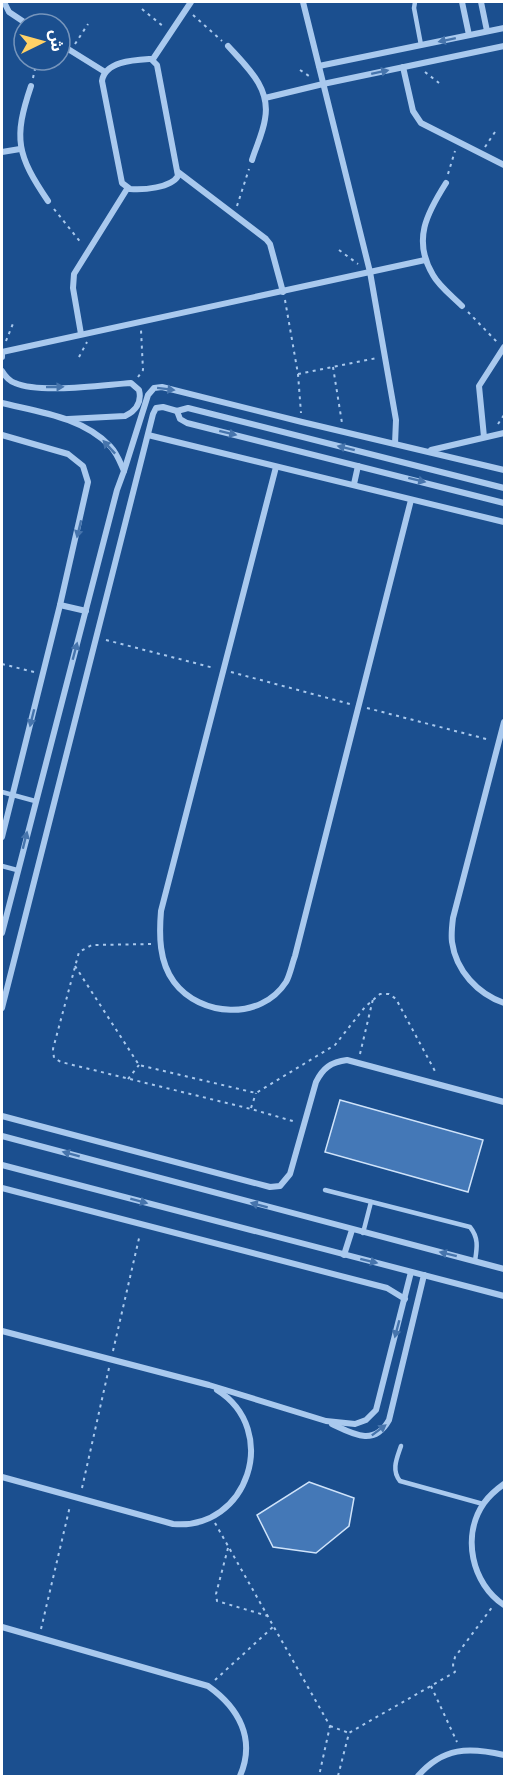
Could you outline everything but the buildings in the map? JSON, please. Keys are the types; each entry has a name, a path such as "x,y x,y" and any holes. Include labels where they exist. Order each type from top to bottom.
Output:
{"street":[{"path":"153,59 157,65 178,172 175,180 169,183 133,190 128,189 122,183 102,81 105,72 112,66 153,59 191,2"},
{"path":"303,2 370,272 396,420 395,444"},
{"path":"462,2 469,35"},
{"path":"481,2 487,32"},
{"path":"319,66 504,28"},
{"path":"228,46 257,79 265,98 266,118 252,160"},
{"path":"265,98 504,46"},
{"path":"72,51 105,72"},
{"path":"403,67 416,118 426,127 504,165"},
{"path":"31,86 19,128 20,149 26,167 48,201"},
{"path":"2,152 20,149"},
{"path":"178,172 266,239 270,244 283,292"},
{"path":"446,183 426,218 422,238 425,260 433,276 462,306"},
{"path":"81,334 73,280 87,252 128,189"},
{"path":"2,357 2,352 425,260"},
{"path":"484,437 479,386 504,347"},
{"path":"2,371 17,384 40,388 131,383 138,387 140,396 138,406 131,413 115,418 67,419"},
{"path":"2,933 117,490 148,394 158,387 504,470"},
{"path":"2,403 67,419 97,435 110,446 124,471"},
{"path":"2,1008 156,408 163,407 177,411 188,408 504,488"},
{"path":"177,411 180,419 187,423 504,503"},
{"path":"427,451 504,433"},
{"path":"2,435 68,454 76,459 86,471 88,482 88,493 2,832"},
{"path":"148,435 504,522"},
{"path":"354,484 358,466"},
{"path":"276,467 161,911 160,944 165,965 174,982 187,995 203,1005 221,1010 239,1010 257,1005 273,995 286,981 298,944 411,500"},
{"path":"60,605 86,611"},
{"path":"504,722 453,918 452,942 459,965 473,984 492,998 504,1003"},
{"path":"2,894 10,896"},
{"path":"2,1116 270,1187 280,1186 290,1174 316,1082 320,1073 337,1062 347,1060 504,1102"},
{"path":"2,1136 363,1233 475,1262 504,1266"},
{"path":"2,1165 504,1296"},
{"path":"2,1188 387,1288 405,1299"},
{"path":"344,1255 352,1230"},
{"path":"326,1421 350,1424 361,1422 376,1410 411,1272"},
{"path":"2,1331 209,1385 326,1421 364,1437 377,1434 389,1420 424,1275"},
{"path":"2,1477 173,1524 200,1523 225,1508 237,1496 250,1466 249,1434 239,1412 222,1394 209,1385"},
{"path":"504,1484 483,1504 473,1532 472,1547 479,1577 487,1590 504,1605"},
{"path":"2,1628 208,1686 224,1697 236,1712 243,1730 246,1749 240,1776"},
{"path":"418,1776 442,1756 461,1750 481,1749 504,1755"}],"lane":[{"path":"415,2 414,8 421,45"},
{"path":"2,792 35,801"},
{"path":"2,866 17,870"},
{"path":"325,1191 470,1227 478,1241 475,1262"},
{"path":"363,1233 372,1202"},
{"path":"400,1446 395,1468 397,1478 483,1504"}],"path":[{"path":"142,9 171,32"},
{"path":"186,9 228,46"},
{"path":"72,47 88,24"},
{"path":"416,65 439,83"},
{"path":"31,86 34,72"},
{"path":"481,153 495,132"},
{"path":"446,183 457,142"},
{"path":"234,214 252,160"},
{"path":"48,201 87,252"},
{"path":"339,250 370,272"},
{"path":"283,292 298,374 302,422"},
{"path":"462,306 504,347"},
{"path":"2,352 14,321"},
{"path":"131,383 143,370 140,321"},
{"path":"298,374 386,357"},
{"path":"333,367 344,432"},
{"path":"96,637 498,743"},
{"path":"2,664 43,675"},
{"path":"160,944 92,945 80,952 53,1049 54,1058 61,1062 251,1109 304,1125"},
{"path":"75,966 139,1065 256,1094"},
{"path":"251,1109 256,1094 335,1045 373,999 380,994 389,994 396,999 442,1084"},
{"path":"358,1063 373,999"},
{"path":"128,1079 139,1065"},
{"path":"39,1638 72,1497"},
{"path":"212,1517 330,1726 320,1776"},
{"path":"229,1546 216,1594 217,1601 268,1616"},
{"path":"338,1776 349,1732 455,1672 453,1665 455,1657 498,1600"},
{"path":"208,1686 274,1626"},
{"path":"430,1686 461,1750"},
{"path":"330,1726 349,1732"}]}
